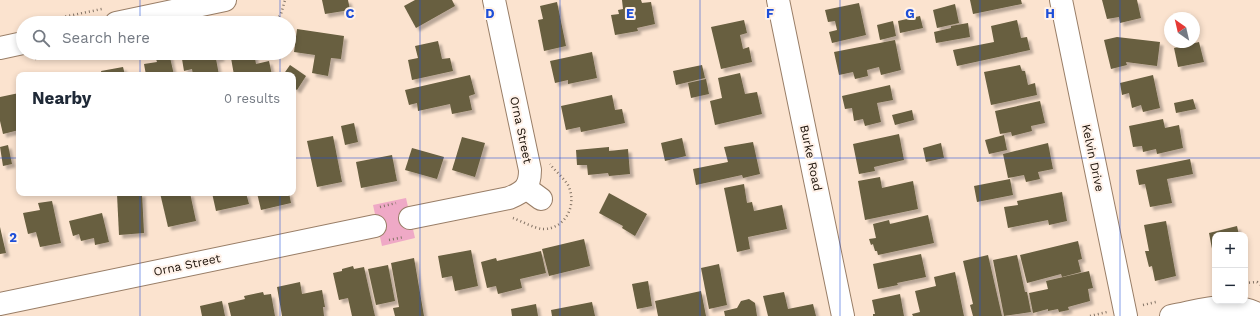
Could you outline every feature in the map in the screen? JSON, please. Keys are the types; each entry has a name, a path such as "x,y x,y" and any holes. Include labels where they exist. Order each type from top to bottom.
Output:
{"street":[{"path":"109,16 225,0"},
{"name":"Orna Street","path":"410,218 518,195 533,194 530,170 494,0"},
{"name":"Burke Road","path":"778,0 844,316"},
{"name":"Kelvin Drive","path":"1061,0 1116,314"},
{"path":"0,48 16,45"},
{"name":"Orna Street","path":"0,304 375,226"},
{"path":"1171,316 1218,306 1234,306 1244,308 1260,315"}],"path":[{"path":"279,16 285,0"},
{"path":"1248,283 1257,282 1260,285"},
{"path":"1090,316 1116,314"}],"shaded area":[{"path":"406,198 415,238 382,246 373,205"}],"building":[{"path":"322,0 348,0 350,10 325,14"},
{"path":"415,0 452,0 455,6 416,28 404,6"},
{"path":"622,0 641,0 642,3 651,2 655,24 637,28 638,31 615,35 611,15 619,14 618,10 623,9"},
{"path":"970,0 1021,0 1022,4 973,14"},
{"path":"1102,0 1137,0 1141,18 1120,23 1119,17 1107,19"},
{"path":"557,2 566,46 544,51 538,20 543,19 540,6"},
{"path":"859,3 866,35 832,43 829,32 837,30 835,21 828,22 825,10"},
{"path":"955,4 959,23 937,28 933,10"},
{"path":"920,16 923,28 900,33 898,21"},
{"path":"744,20 747,33 740,35 743,49 749,47 752,62 721,69 711,27"},
{"path":"1017,20 1021,38 1027,37 1030,50 957,66 953,50 994,42 991,26"},
{"path":"893,21 896,36 880,40 877,25"},
{"path":"968,23 970,37 936,43 934,32 951,28 951,26"},
{"path":"297,29 344,36 341,59 331,58 328,76 312,73 315,55 296,52"},
{"path":"1117,37 1160,42 1157,66 1126,62 1127,65 1111,69 1104,40"},
{"path":"895,40 901,70 881,75 879,67 867,70 868,76 855,79 853,72 839,75 834,52"},
{"path":"438,41 442,59 450,58 453,71 412,80 408,60 418,58 415,46"},
{"path":"1200,46 1204,62 1178,67 1174,48 1200,48"},
{"path":"592,52 597,78 568,84 568,80 555,83 550,61"},
{"path":"156,60 171,60 173,72 145,72 144,64 157,62"},
{"path":"182,60 216,60 218,72 192,72 192,69 184,71"},
{"path":"231,60 255,60 256,64 269,61 271,72 233,72"},
{"path":"290,65 306,76 297,90 296,72 285,72"},
{"path":"702,65 705,78 676,85 673,71"},
{"path":"1020,65 1022,71 1025,71 1028,85 1035,83 1037,95 991,105 984,72"},
{"path":"123,67 124,72 101,72"},
{"path":"740,73 745,94 757,92 762,114 715,125 710,101 722,98 718,78"},
{"path":"470,75 475,94 469,96 472,110 452,114 450,104 418,111 417,103 409,105 405,90"},
{"path":"1153,75 1160,108 1143,112 1141,105 1132,108 1129,93 1122,95 1120,83"},
{"path":"706,79 709,94 691,98 688,83"},
{"path":"890,85 893,100 877,103 881,122 865,126 863,119 854,121 852,108 845,109 842,96"},
{"path":"16,94 16,131 3,134 0,121 0,97"},
{"path":"612,95 615,110 622,109 625,123 581,132 580,127 566,130 561,106"},
{"path":"1193,99 1196,109 1176,113 1174,103"},
{"path":"1040,101 1045,123 1031,126 1032,131 1012,136 1011,132 1000,134 995,111"},
{"path":"912,110 914,120 895,125 892,115"},
{"path":"1163,119 1165,128 1179,125 1183,148 1157,154 1156,149 1143,152 1142,146 1133,147 1129,126"},
{"path":"354,123 358,142 345,145 341,126"},
{"path":"899,134 904,160 874,167 875,171 859,174 853,144"},
{"path":"1004,135 1007,150 989,154 985,140"},
{"path":"333,136 342,182 317,187 307,141"},
{"path":"462,137 485,143 475,177 452,170"},
{"path":"682,138 686,156 665,161 661,143"},
{"path":"753,142 760,174 743,178 742,175 696,185 693,169 728,162 724,147"},
{"path":"941,143 944,158 926,162 923,148"},
{"path":"1048,143 1053,169 1038,172 1040,179 1026,182 1024,175 1008,178 1003,154"},
{"path":"8,145 12,164 3,166 0,147"},
{"path":"609,147 609,151 628,149 630,174 609,176 608,173 588,175 587,165 577,165 576,150"},
{"path":"412,148 444,157 437,179 405,170"},
{"path":"392,155 397,181 361,188 356,162"},
{"path":"1190,159 1193,174 1167,179 1172,203 1150,207 1145,184 1139,185 1136,170"},
{"path":"880,177 882,188 913,181 918,209 865,220 858,181"},
{"path":"1010,179 1013,195 977,202 974,186"},
{"path":"744,184 747,203 752,202 754,211 782,205 787,229 748,237 750,249 737,252 724,188"},
{"path":"1062,192 1067,221 1049,225 1048,220 1008,228 1004,207 1018,205 1017,201"},
{"path":"609,193 647,214 635,236 622,228 623,226 599,213"},
{"path":"117,196 142,196 144,233 119,235"},
{"path":"161,196 191,196 196,221 168,227"},
{"path":"213,196 247,196 249,204 216,211"},
{"path":"258,196 290,196 291,203 261,210"},
{"path":"52,201 61,243 40,247 36,232 28,234 23,213 40,210 38,203"},
{"path":"102,213 109,242 95,245 94,238 81,241 79,234 73,236 69,221"},
{"path":"928,215 934,243 878,255 873,244 871,245 869,239 876,238 873,224 889,220 890,224"},
{"path":"1166,221 1176,276 1155,281 1152,266 1149,267 1145,251 1149,251 1144,225"},
{"path":"1237,226 1238,232 1213,232"},
{"path":"0,227 6,253 0,254"},
{"path":"1212,232 1212,249 1209,233"},
{"path":"584,239 590,266 549,276 542,249"},
{"path":"1078,241 1082,259 1078,260 1081,272 1062,277 1061,274 1027,283 1020,255"},
{"path":"471,250 478,286 455,291 452,276 442,278 438,256"},
{"path":"541,251 546,273 520,279 522,288 498,294 496,286 487,288 481,262 496,258 497,261"},
{"path":"921,254 926,277 897,283 898,285 878,289 873,264"},
{"path":"988,255 1002,316 973,316 970,305 973,304 963,261"},
{"path":"1017,255 1031,312 1004,316 993,260"},
{"path":"414,258 424,316 395,316 393,308 399,307 391,263"},
{"path":"719,264 727,305 709,309 701,268"},
{"path":"388,265 395,301 376,305 368,269"},
{"path":"353,266 354,269 364,267 375,316 352,316 348,298 339,300 333,273"},
{"path":"1089,271 1093,288 1088,289 1090,301 1068,307 1069,310 1059,312 1058,309 1048,311 1048,309 1033,313 1029,293 1048,289 1046,281"},
{"path":"955,272 964,316 913,316 912,314 920,312 915,291 936,286 934,277"},
{"path":"648,281 652,306 637,309 632,284"},
{"path":"300,282 302,294 322,290 325,307 323,307 324,316 282,316 277,287"},
{"path":"701,291 706,316 658,316 655,301"},
{"path":"263,292 264,295 271,294 275,316 231,316 228,303 245,299 244,296"},
{"path":"784,292 788,309 813,304 816,316 768,316 763,296"},
{"path":"900,294 904,316 873,316 873,314 875,314 872,300"},
{"path":"749,299 755,303 757,316 725,316 724,311 737,308 741,301"},
{"path":"222,301 225,316 202,316 200,306"},
{"path":"592,302 595,316 552,316 551,310"},
{"path":"536,304 538,316 512,316 511,309"}]}
